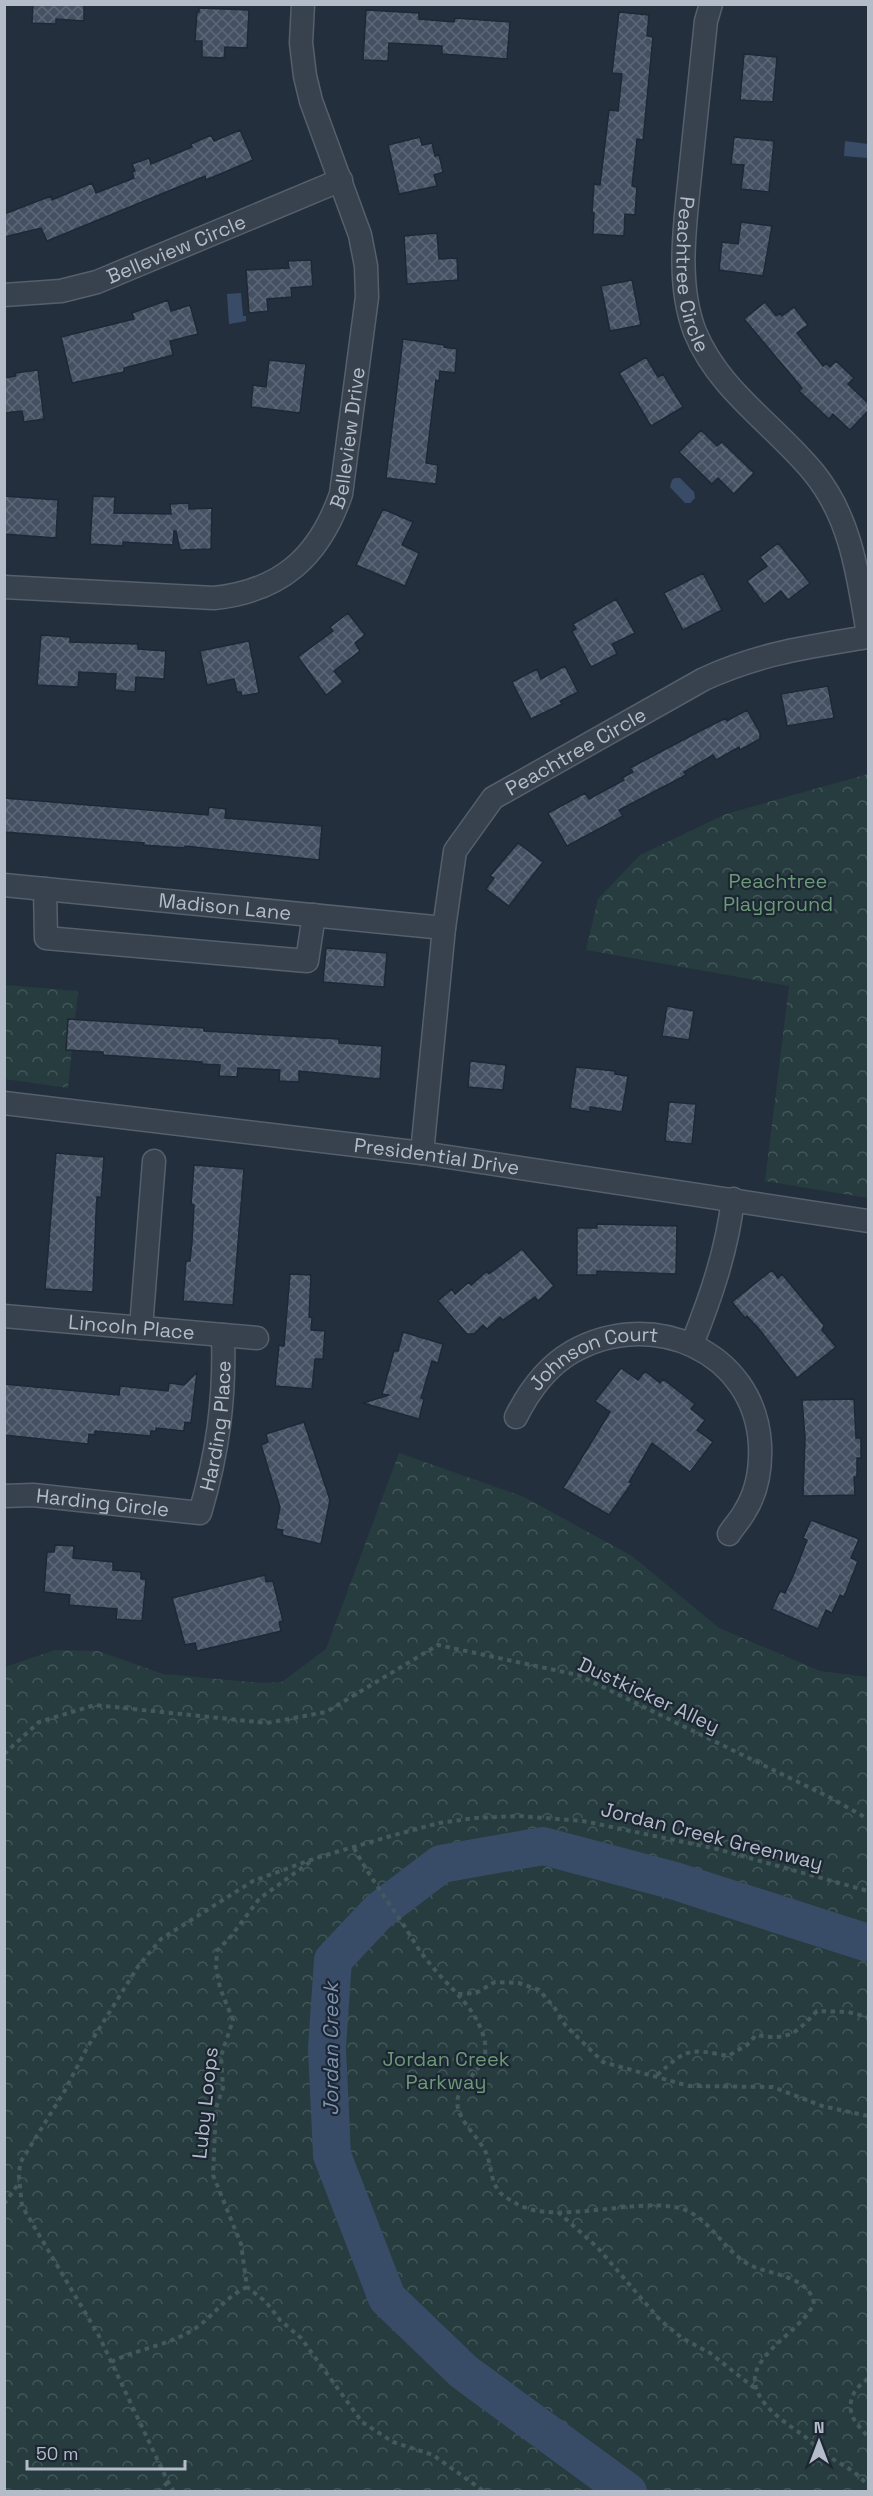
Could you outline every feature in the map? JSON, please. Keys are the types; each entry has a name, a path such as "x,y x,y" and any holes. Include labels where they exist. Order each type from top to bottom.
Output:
{"street":[{"name":"Belleview Drive","path":"4,586 214,598 233,596 256,590 282,577 300,563 320,542 332,521 341,494 367,297 366,266 360,234 311,101 301,44 303,4"},
{"name":"Peachtree Circle","path":"422,1153 444,928 455,851 493,798 693,685 738,663 775,652 868,635 853,549 829,494 813,472 723,381 694,331 687,303 683,246 706,21 711,4"},
{"name":"Belleview Circle","path":"4,295 61,291 97,282 341,180"},
{"name":"Madison Lane","path":"4,885 444,928"},
{"path":"45,889 46,938 307,961 314,915"},
{"name":"Presidential Drive","path":"4,1103 422,1153 868,1221"},
{"path":"141,1328 154,1161"},
{"name":"Johnson Court","path":"692,1344 709,1302 722,1259 733,1200"},
{"name":"Lincoln Place","path":"4,1316 257,1338"},
{"name":"Johnson Court","path":"516,1417 536,1383 552,1366 590,1342 616,1335 643,1333 670,1337 692,1344 726,1368 741,1387 752,1410 759,1434 760,1458 757,1483 746,1510 729,1534"},
{"name":"Harding Place","path":"200,1513 213,1470 221,1425 225,1380 223,1335"},
{"name":"Harding Circle","path":"4,1496 33,1495 200,1513"}],"path":[{"name":"Dustkicker Alley","path":"4,1754 39,1722 95,1705 267,1724 326,1712 438,1645 578,1675 831,1798 868,1820"},
{"name":"Jordan Creek Greenway","path":"174,2492 99,2336 22,2206 20,2181 20,2163 64,2092 87,2048 139,1965 161,1939 253,1881 316,1858 439,1823 475,1818 519,1816 583,1821 717,1849 868,1892"},
{"path":"354,1848 364,1867 430,1965 458,1994 477,2019 484,2039 482,2065 464,2086 457,2099 460,2113 484,2148 498,2191 521,2206 534,2211 628,2206 673,2206 690,2210 743,2260 806,2287 813,2297 814,2304 803,2319 775,2345 758,2367 757,2390"},
{"name":"Luby Loops","path":"246,2287 241,2244 213,2175 216,2108 223,2088 221,2056 233,2020 220,1988 216,1968 217,1952 259,1899 316,1858"},
{"path":"458,1994 476,1993 495,1982 519,1983 539,1990 554,2007 566,2026 603,2062 689,2086 773,2087 822,2106 868,2116"},
{"path":"656,2076 679,2056 698,2050 728,2056 747,2045 756,2036 775,2039 797,2033 817,2011 848,2012 868,2017"},
{"path":"4,2204 20,2181"},
{"path":"557,2211 598,2248 660,2320 682,2338 710,2353 757,2390 764,2403 785,2424 801,2433 824,2453 854,2471 868,2486"},
{"path":"111,2362 129,2353 187,2333 207,2319 231,2295 246,2287 266,2302 280,2320 301,2338 362,2422 393,2442 433,2455 485,2492"},
{"path":"868,2379 855,2390 851,2398 854,2420 868,2437"},
{"path":"158,2492 168,2482"}],"green space":[{"name":"Peachtree Playground","path":"868,774 868,1198 765,1181 789,986 586,950 598,899 640,855 726,814"},
{"path":"5,985 78,991 68,1088 5,1079"},
{"name":"Jordan Creek Parkway","path":"399,1453 524,1497 632,1556 719,1628 820,1671 868,1677 868,2491 5,2491 5,1667 55,1650 98,1651 163,1674 262,1683 282,1682 326,1649"}],"water":[{"path":"845,141 868,144 868,158 844,156"},
{"path":"241,293 243,316 246,316 246,321 229,324 227,294"},
{"path":"675,478 680,478 694,492 695,498 690,503 685,503 670,487"}],"building":[{"path":"33,4 84,4 84,21 56,19 56,24 32,23"},
{"path":"199,8 249,10 247,48 225,47 224,58 202,57 202,41 195,41"},
{"path":"366,10 419,13 419,19 454,22 455,18 510,22 507,59 442,54 442,46 389,43 388,61 363,60"},
{"path":"619,12 649,15 647,36 653,37 643,140 637,139 632,186 637,187 635,215 625,214 624,236 593,234 594,213 592,212 594,184 600,185 609,110 618,111 622,74 612,73"},
{"path":"744,54 777,57 773,102 740,100"},
{"path":"240,130 253,160 206,180 205,176 47,241 41,228 4,237 4,214 51,196 52,200 92,183 96,193 134,178 132,172 135,171 132,164 149,158 151,164 192,147 191,144 211,135 214,141"},
{"path":"420,137 422,145 432,143 435,156 439,155 443,172 434,175 437,186 399,194 388,145"},
{"path":"734,137 774,141 769,192 741,189 744,165 731,164"},
{"path":"741,222 772,226 763,276 719,270 722,242 738,244"},
{"path":"437,233 439,259 457,258 458,280 407,284 404,236"},
{"path":"311,260 313,286 291,288 292,297 267,299 268,311 249,313 246,270 289,268 288,261"},
{"path":"632,280 641,325 610,331 601,286"},
{"path":"168,300 171,311 190,305 198,334 170,341 173,355 124,368 124,372 72,383 61,337 134,319 132,313"},
{"path":"765,302 776,316 780,313 782,316 794,307 808,325 797,333 823,366 826,363 830,367 836,361 854,378 848,384 868,403 868,411 850,430 833,414 829,419 799,391 802,388 744,319"},
{"path":"403,339 457,349 455,373 440,371 439,381 436,380 426,463 438,465 436,484 386,478"},
{"path":"646,357 658,377 663,374 683,407 651,426 619,373"},
{"path":"269,360 306,364 300,413 251,407 253,385 266,387"},
{"path":"38,370 44,419 24,422 22,411 4,413 4,378 16,376 15,373"},
{"path":"701,430 717,446 722,442 754,473 734,494 718,478 712,484 679,452"},
{"path":"4,496 58,500 56,538 4,534"},
{"path":"93,496 115,497 114,513 171,514 170,504 189,503 189,509 212,508 211,549 180,550 176,531 174,531 173,545 123,542 123,546 90,544"},
{"path":"383,509 413,522 402,545 419,553 405,586 356,565"},
{"path":"778,543 810,583 788,600 781,591 764,604 747,581 767,566 760,557"},
{"path":"703,573 722,610 683,630 664,593"},
{"path":"616,599 635,633 612,644 617,654 591,667 572,631 576,629 573,624"},
{"path":"348,613 365,635 355,643 360,651 334,671 343,682 326,695 298,657 333,631 330,627"},
{"path":"41,635 70,637 70,642 138,644 138,649 166,651 164,679 136,677 135,692 115,690 116,674 79,672 78,687 37,685"},
{"path":"249,641 259,693 242,696 241,692 237,692 234,679 207,685 200,651"},
{"path":"565,666 578,692 560,701 562,704 531,719 512,682 537,669 541,679"},
{"path":"828,686 834,718 787,726 781,694"},
{"path":"747,710 760,733 760,739 740,750 739,747 716,760 713,755 684,772 686,775 619,810 623,816 567,846 548,813 585,793 589,799 624,780 622,778 633,772 630,768 726,718 727,721"},
{"path":"4,798 208,815 209,807 226,809 225,818 322,826 319,860 185,846 185,848 143,845 144,843 4,832"},
{"path":"518,843 543,862 509,906 486,889 494,878 490,876"},
{"path":"326,948 387,953 384,987 323,982"},
{"path":"667,1006 694,1011 689,1040 662,1036"},
{"path":"68,1019 204,1028 204,1031 339,1039 339,1043 382,1046 380,1079 299,1071 299,1082 279,1081 280,1070 238,1068 237,1077 219,1076 220,1065 66,1050"},
{"path":"470,1061 506,1065 503,1090 468,1087"},
{"path":"576,1067 615,1071 615,1074 628,1076 622,1112 590,1107 590,1112 570,1108"},
{"path":"669,1102 696,1104 692,1144 665,1141"},
{"path":"56,1153 104,1157 101,1197 97,1197 93,1292 45,1289"},
{"path":"194,1165 244,1169 233,1305 183,1301 186,1261 190,1261 192,1242 194,1205 191,1204"},
{"path":"597,1224 677,1226 676,1274 597,1271 597,1275 577,1275 577,1228 597,1228"},
{"path":"522,1249 554,1286 538,1301 535,1297 503,1320 500,1317 487,1329 483,1325 474,1334 467,1334 438,1301 452,1289 455,1294 469,1282 471,1285 487,1271 489,1274"},
{"path":"772,1270 778,1278 782,1274 824,1325 822,1330 836,1347 797,1378 759,1329 747,1316 745,1318 732,1302"},
{"path":"290,1274 311,1275 309,1317 312,1318 311,1330 325,1331 323,1359 315,1359 312,1389 275,1386 279,1345 284,1346"},
{"path":"403,1332 443,1344 438,1363 432,1361 421,1398 424,1399 419,1419 363,1403 389,1395 382,1394 394,1351 398,1351"},
{"path":"621,1368 638,1380 645,1371 660,1383 663,1379 695,1404 691,1409 705,1420 697,1430 713,1442 690,1472 652,1443 629,1482 632,1483 609,1515 563,1488 610,1412 595,1401"},
{"path":"197,1372 191,1423 185,1422 184,1431 156,1428 156,1431 151,1431 150,1436 95,1431 95,1435 89,1434 88,1444 4,1435 4,1384 119,1395 120,1386 168,1391 169,1383 184,1385"},
{"path":"854,1399 856,1438 861,1438 861,1458 857,1458 857,1477 854,1477 855,1495 803,1496 805,1438 802,1400"},
{"path":"304,1422 330,1500 321,1544 282,1535 283,1530 276,1529 280,1507 261,1445 268,1442 266,1434"},
{"path":"811,1520 859,1539 851,1558 858,1561 844,1597 840,1595 832,1613 826,1610 818,1629 772,1609 780,1591 785,1593 793,1576 807,1540 803,1538"},
{"path":"55,1545 74,1546 73,1558 113,1562 113,1570 141,1572 141,1579 146,1579 142,1621 116,1619 117,1609 69,1605 70,1595 44,1592 47,1552 54,1552"},
{"path":"265,1575 266,1582 273,1581 283,1621 279,1622 281,1631 197,1651 195,1643 185,1645 172,1598"}],"waterway":[{"name":"Jordan Creek","path":"628,2492 464,2372 387,2298 332,2155 327,2048 333,1960 379,1911 441,1864 543,1846 675,1881 868,1943"}]}
